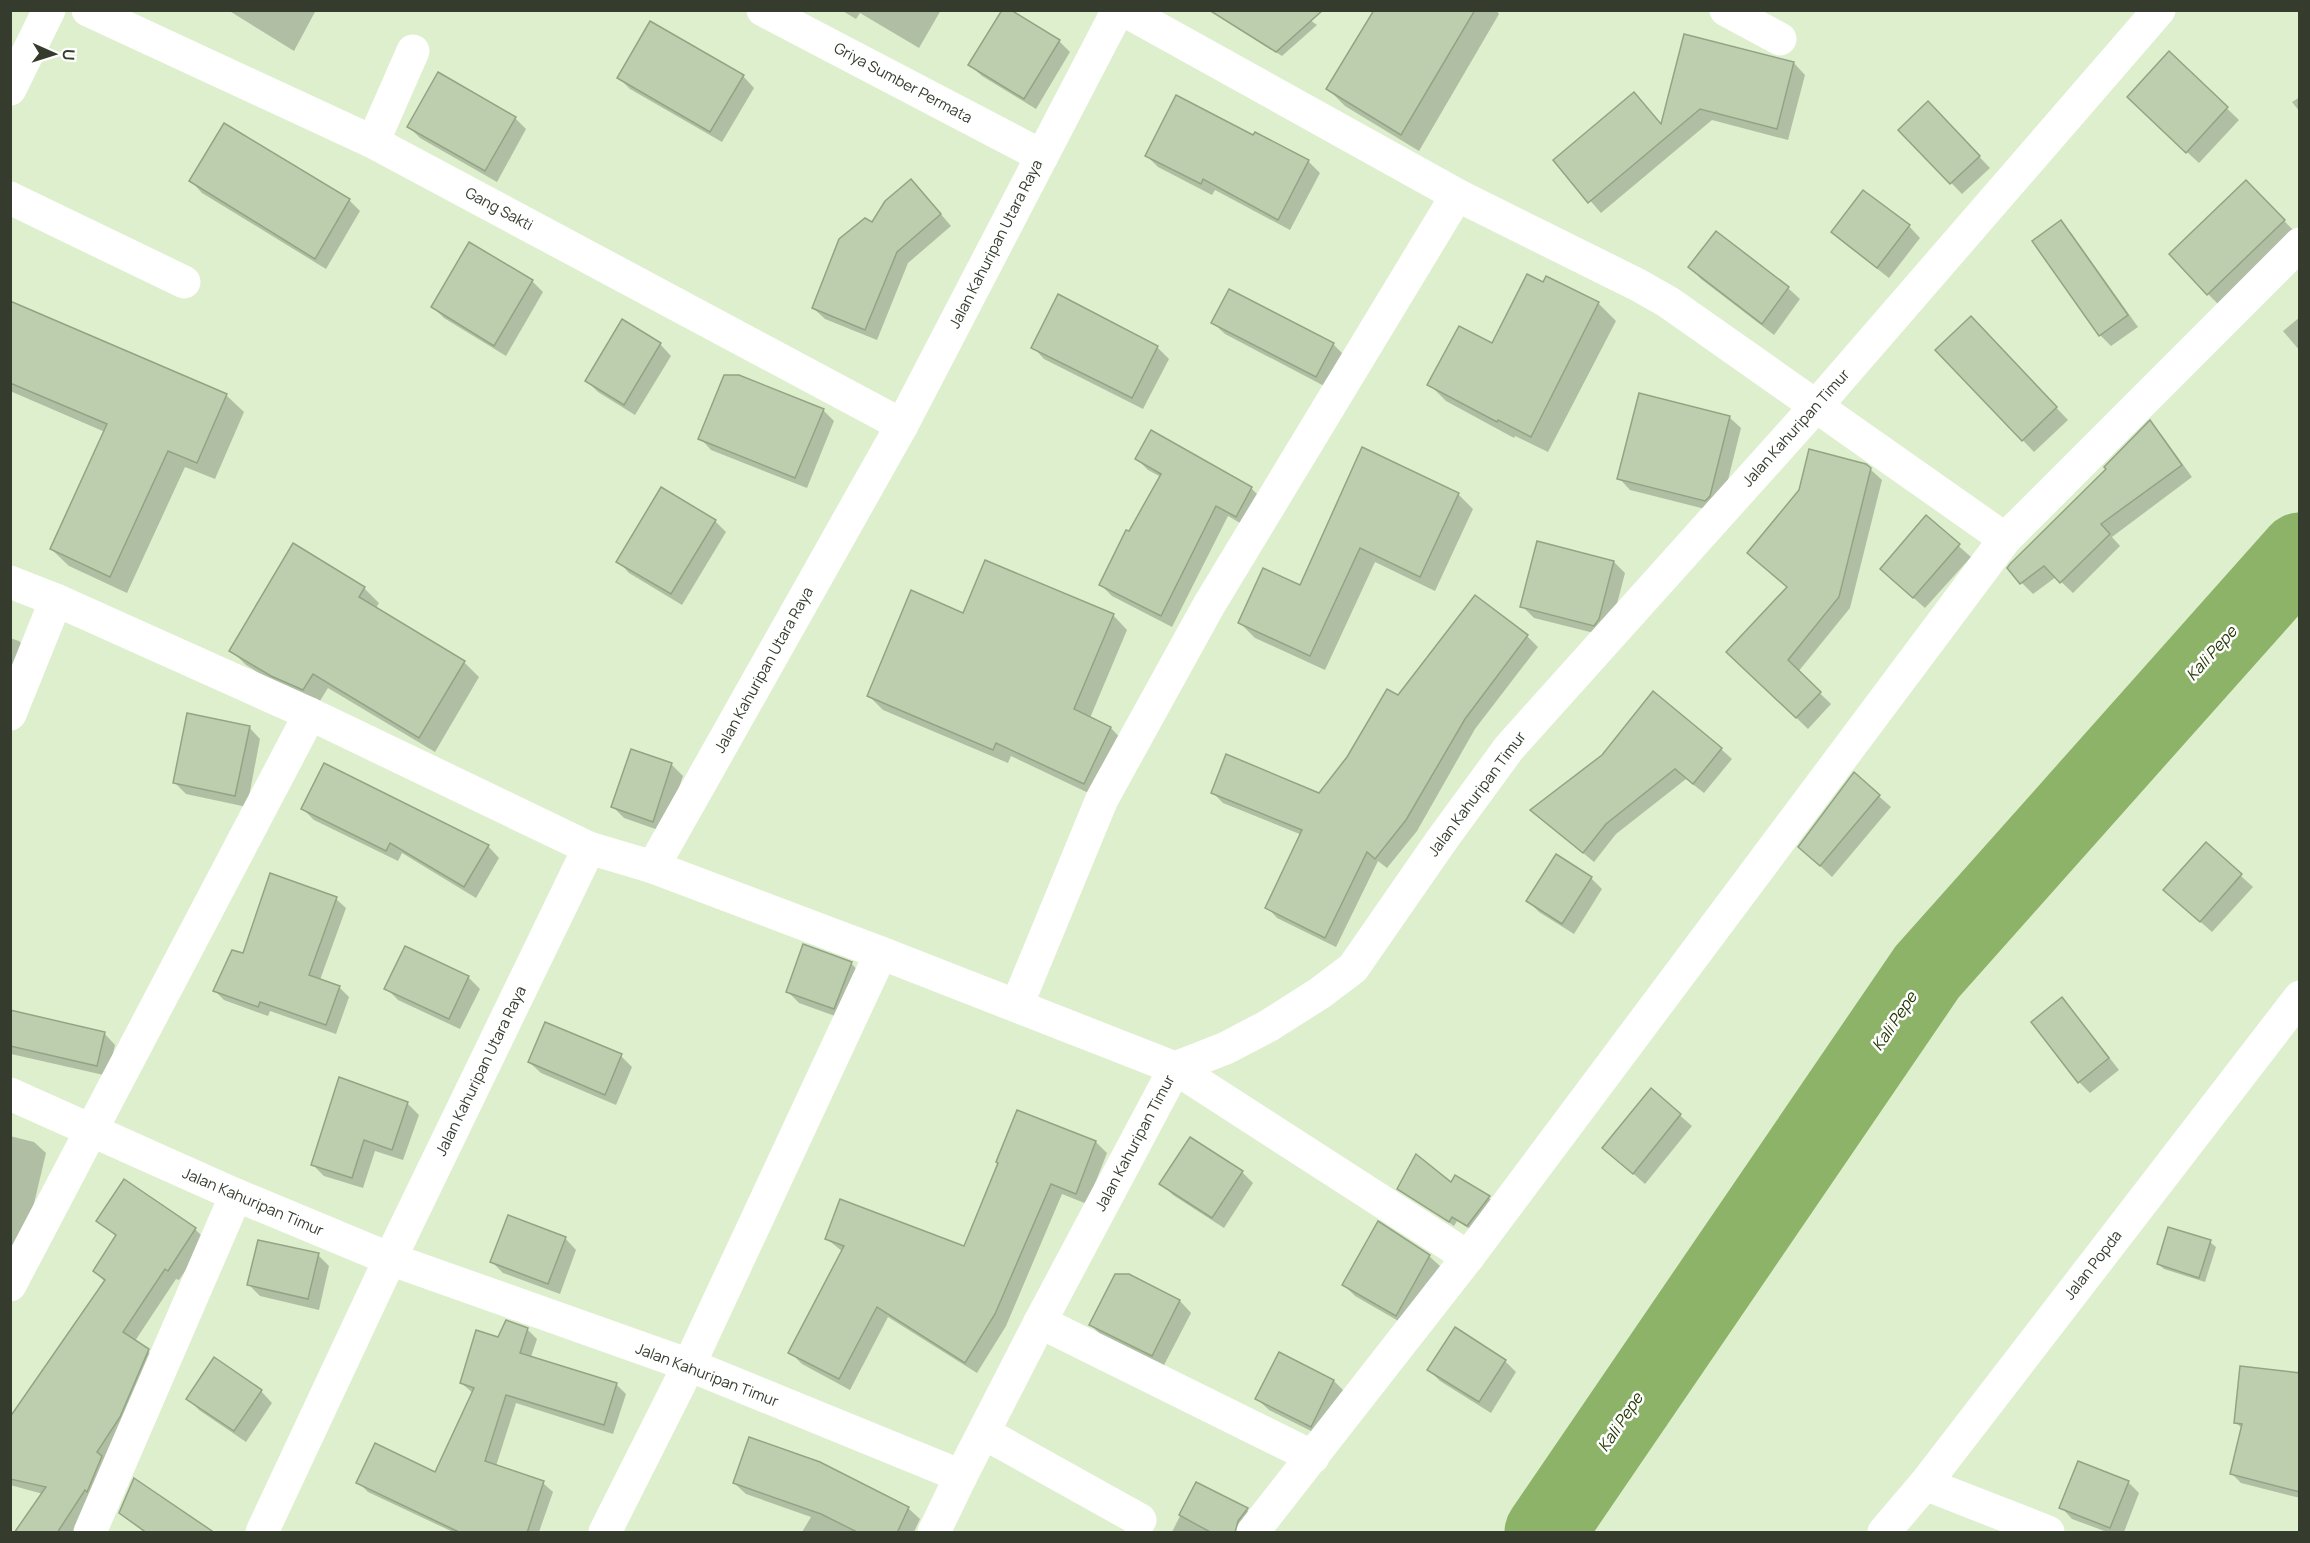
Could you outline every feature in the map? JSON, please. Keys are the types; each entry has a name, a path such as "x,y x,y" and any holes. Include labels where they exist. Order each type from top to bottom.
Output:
{"street":[{"path":"10,89 49,10"},
{"name":"Gang Sakti","path":"88,10 373,142 902,425"},
{"name":"Griya Sumber Permata","path":"763,10 1042,156"},
{"name":"Jalan Kahuripan Utara Raya","path":"652,867 902,425 1118,10"},
{"path":"1124,10 1457,195 1668,302 2005,538"},
{"path":"1726,10 1780,39"},
{"name":"Jalan Kahuripan Timur","path":"10,1094 236,1195 390,1259 689,1365 961,1476 1175,1068 1226,1048 1268,1026 1320,993 1353,968 1509,748 1817,405 2159,10"},
{"path":"373,142 412,51"},
{"path":"1017,1005 1102,799 1209,605 1457,195"},
{"path":"10,198 184,282"},
{"path":"1253,1533 1468,1257 2005,538 2300,244"},
{"path":"10,582 56,600 310,714 589,848 652,867 1017,1005 1175,1068 1468,1257"},
{"path":"10,714 56,600"},
{"path":"10,1285 310,714"},
{"name":"Jalan Kahuripan Utara Raya","path":"262,1533 390,1259 589,848"},
{"path":"605,1533 689,1365 880,953"},
{"name":"Jalan Popda","path":"1884,1533 2300,997"},
{"path":"90,1533 236,1195"},
{"path":"1040,1322 1313,1457"},
{"path":"984,1433 1140,1520"},
{"path":"934,1533 961,1476"},
{"path":"1924,1484 2048,1533"}],"building":[{"path":"1002,10 1011,10 1060,40 1024,99 968,65"},
{"path":"1209,10 1323,10 1276,52"},
{"path":"1374,10 1475,10 1401,135 1326,89"},
{"path":"650,21 744,75 710,132 617,78"},
{"path":"1684,34 1794,62 1777,129 1700,109 1588,203 1553,160 1634,92 1661,124"},
{"path":"2169,51 2228,107 2186,153 2127,97"},
{"path":"438,72 516,117 485,171 407,127"},
{"path":"1176,95 1253,135 1255,132 1309,160 1278,220 1203,179 1201,184 1145,156"},
{"path":"1928,101 1980,156 1950,184 1898,130"},
{"path":"224,123 350,199 315,259 189,181"},
{"path":"911,179 941,214 897,252 865,330 812,308 839,239 865,218 872,222 885,201"},
{"path":"2246,180 2285,220 2207,295 2169,254"},
{"path":"1863,190 1910,225 1877,268 1831,232"},
{"path":"2061,220 2128,315 2099,336 2032,241"},
{"path":"1716,231 1789,287 1762,324 1688,267"},
{"path":"469,242 533,280 494,346 431,307"},
{"path":"1527,274 1543,282 1546,276 1599,302 1531,437 1427,385 1459,326 1492,343"},
{"path":"1229,289 1334,343 1316,377 1211,323"},
{"path":"1058,294 1158,346 1132,398 1031,348"},
{"path":"10,301 227,394 197,463 168,451 110,577 50,549 107,424 10,383"},
{"path":"1971,316 2057,407 2022,441 1935,350"},
{"path":"622,319 661,343 624,405 585,381"},
{"path":"724,375 739,375 824,409 795,478 698,439"},
{"path":"1639,393 1730,416 1710,496 1705,501 1617,479"},
{"path":"2150,420 2182,465 2101,524 2110,534 2060,583 2044,566 2020,584 2007,568 2010,564 2106,469 2104,467"},
{"path":"1151,430 1252,487 1236,517 1216,506 1161,616 1099,585 1126,530 1129,531 1161,474 1135,459"},
{"path":"1362,447 1459,493 1420,577 1360,548 1310,656 1238,623 1263,568 1300,585"},
{"path":"1809,449 1866,464 1871,468 1839,597 1788,660 1821,692 1796,718 1726,652 1787,587 1747,553 1799,490"},
{"path":"661,487 716,520 671,594 616,562"},
{"path":"1926,515 1960,544 1913,598 1880,569"},
{"path":"1537,541 1614,561 1599,619 1594,626 1520,607"},
{"path":"293,543 365,587 359,597 465,661 419,738 313,674 303,690 271,676 229,651"},
{"path":"985,560 1114,614 1074,709 1111,727 1084,784 996,743 993,750 867,696 911,590 963,613"},
{"path":"1475,595 1528,635 1465,719 1406,820 1375,859 1367,852 1325,938 1265,908 1302,830 1211,793 1226,754 1319,793 1347,757 1387,689 1398,695"},
{"path":"1653,691 1722,748 1693,784 1675,769 1606,824 1583,853 1530,810 1602,755"},
{"path":"187,713 250,726 235,796 173,783"},
{"path":"631,749 672,763 653,822 611,807"},
{"path":"324,763 489,845 464,887 390,843 386,851 301,809"},
{"path":"1854,772 1880,795 1820,866 1798,847"},
{"path":"2206,842 2242,874 2200,922 2163,890"},
{"path":"1556,854 1592,877 1562,924 1526,901"},
{"path":"270,873 337,897 309,975 340,986 326,1025 260,1002 258,1007 213,991 232,950 243,953"},
{"path":"803,944 852,962 834,1009 786,992"},
{"path":"405,946 469,976 449,1019 384,989"},
{"path":"2062,997 2109,1058 2078,1083 2031,1022"},
{"path":"10,1010 105,1032 97,1066 10,1046"},
{"path":"545,1022 622,1054 605,1095 528,1062"},
{"path":"339,1077 408,1102 392,1150 364,1140 352,1178 311,1165"},
{"path":"1651,1088 1681,1114 1633,1174 1602,1148"},
{"path":"1017,1110 1096,1141 1076,1194 1051,1184 995,1314 965,1363 877,1307 839,1379 788,1353 844,1246 825,1239 840,1199 964,1246"},
{"path":"1190,1137 1243,1171 1212,1218 1159,1184"},
{"path":"1416,1154 1451,1182 1455,1175 1490,1196 1467,1226 1452,1217 1449,1222 1397,1189"},
{"path":"124,1179 196,1228 168,1271 165,1269 123,1332 149,1349 120,1417 97,1452 102,1456 87,1492 85,1490 57,1533 14,1533 46,1487 10,1479 10,1417 105,1280 93,1271 116,1235 96,1221"},
{"path":"508,1215 566,1237 548,1284 490,1262"},
{"path":"1378,1221 1430,1255 1396,1316 1342,1285"},
{"path":"2168,1227 2211,1240 2199,1278 2157,1264"},
{"path":"258,1240 319,1253 308,1299 247,1285"},
{"path":"1115,1274 1129,1274 1180,1300 1152,1356 1089,1325"},
{"path":"506,1320 528,1328 520,1353 617,1383 604,1425 506,1395 485,1461 544,1481 527,1533 461,1533 356,1483 375,1443 435,1472 474,1388 460,1383 476,1330 498,1337"},
{"path":"1455,1327 1506,1360 1479,1402 1427,1370"},
{"path":"1279,1352 1334,1380 1311,1427 1255,1399"},
{"path":"214,1357 262,1390 234,1431 186,1399"},
{"path":"2240,1366 2300,1373 2300,1492 2230,1474 2242,1424 2234,1423"},
{"path":"749,1437 820,1462 909,1507 897,1533 859,1533 821,1514 733,1483"},
{"path":"2078,1461 2129,1481 2110,1528 2059,1508"},
{"path":"134,1478 215,1533 147,1533 119,1513"},
{"path":"1196,1482 1248,1508 1238,1521 1235,1533 1212,1533 1179,1515"}],"waterway":[{"name":"Kali Pepe","path":"1545,1532 1927,972 2300,553"}]}
